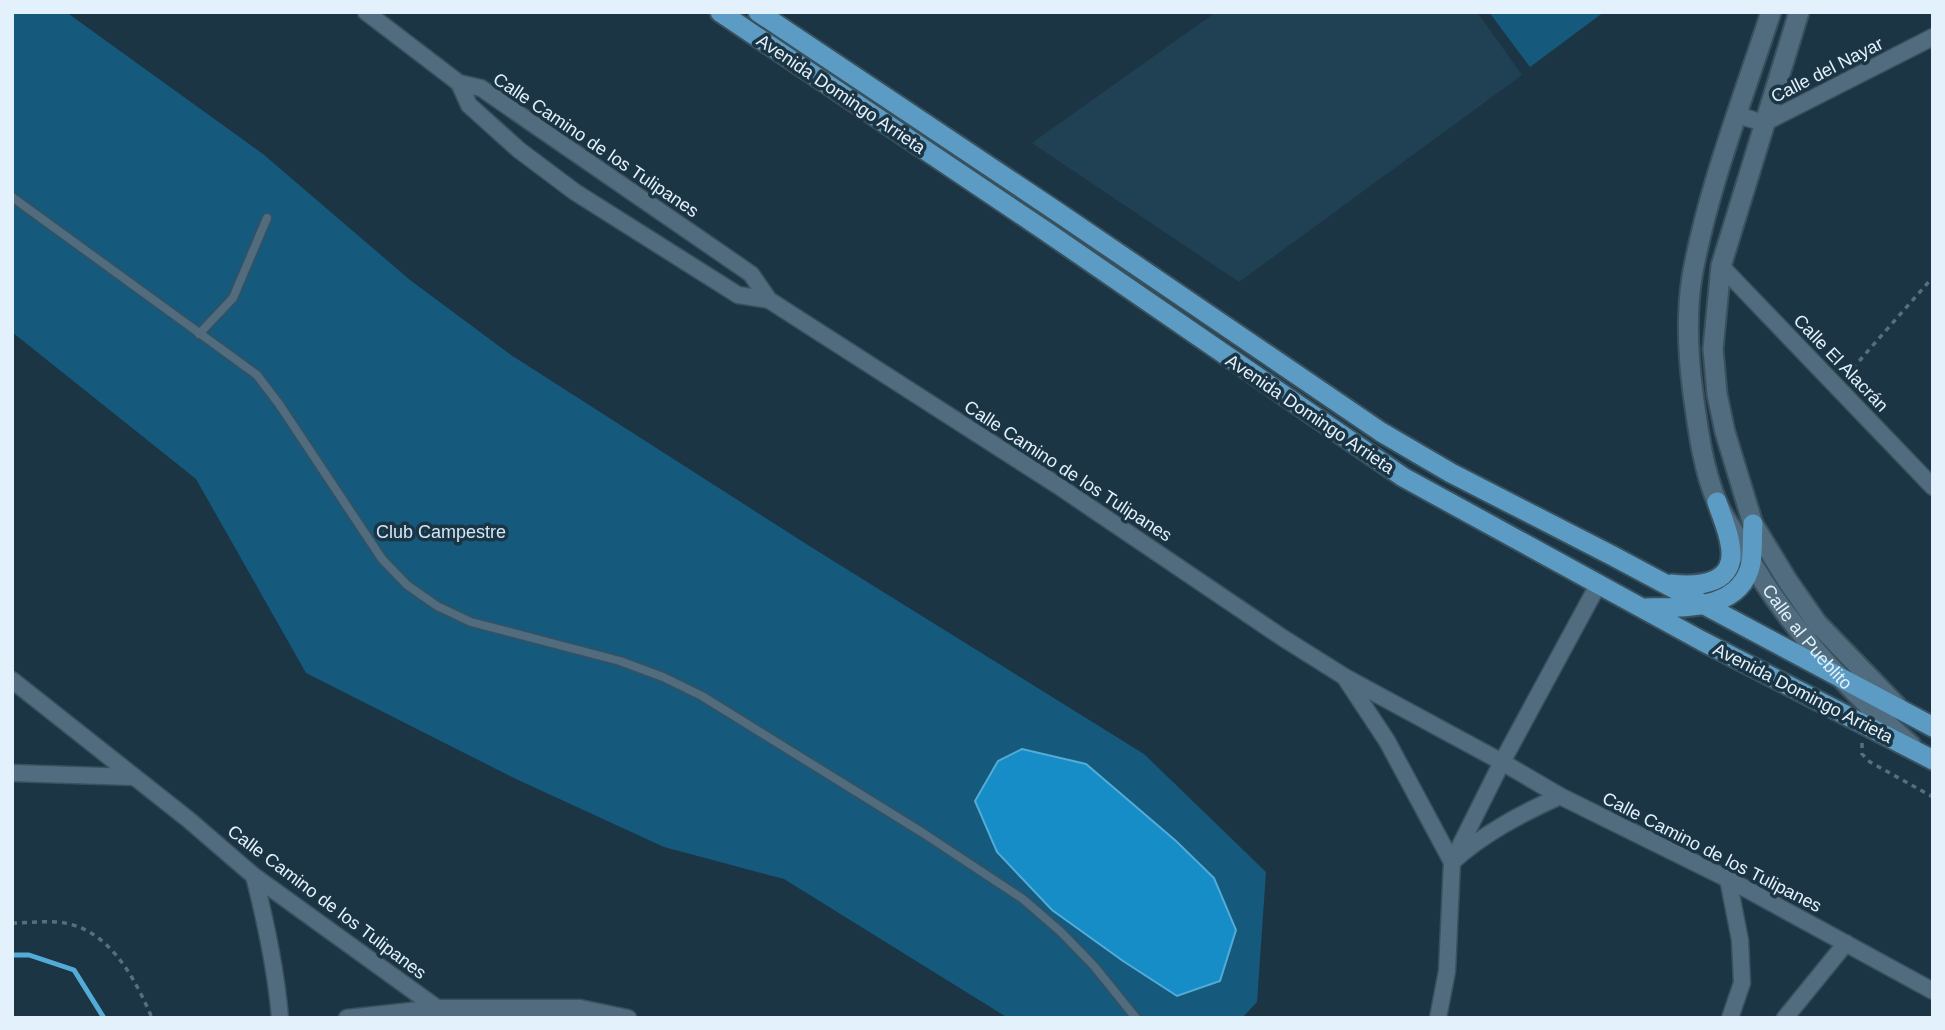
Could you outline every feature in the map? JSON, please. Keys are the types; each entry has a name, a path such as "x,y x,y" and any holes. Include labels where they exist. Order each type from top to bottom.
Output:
{"main road":[{"name":"Avenida Domingo Arrieta","path":"720,12 1402,477 1796,690 1928,757"},
{"name":"Avenida Domingo Arrieta","path":"758,12 1381,432 1451,474 1611,555 1933,727"},
{"name":"Calle al Pueblito","path":"1771,12 1703,225 1692,279 1688,332 1696,417 1717,502 1773,599 1837,676 1928,757"},
{"name":"Calle al Pueblito","path":"1800,12 1721,266 1713,349 1717,394 1725,432 1753,524 1817,623 1900,709"},
{"path":"1046,232 1059,213"},
{"path":"1660,583 1705,585 1718,579 1729,567 1730,544 1717,502"},
{"path":"1642,608 1704,604 1720,601 1733,594 1741,586 1751,563 1753,524"},
{"path":"1599,583 1611,555"}],"street":[{"name":"Calle Camino de los Tulipanes","path":"366,12 459,83 481,88 751,274 769,300 1057,485 1345,677 1560,796 1728,880 1933,991"},
{"name":"Calle del Nayar","path":"1737,115 1764,123 1933,37"},
{"name":"Calle Camino de los Tulipanes","path":"459,83 469,105 519,150 575,192 738,295 769,300"},
{"name":"Calle El Alacrán","path":"1721,266 1933,487"},
{"path":"1438,1018 1447,971 1452,862 1502,762 1599,583"},
{"name":"Calle Camino de los Tulipanes","path":"1345,677 1387,741 1452,862"},
{"name":"Calle Camino de los Tulipanes","path":"12,680 189,820 254,876 438,1008"},
{"path":"12,773 133,778"},
{"path":"1452,862 1475,841 1525,812 1560,796"},
{"path":"254,876 270,939 281,1018"},
{"path":"1728,880 1740,940 1742,983 1730,1018"},
{"path":"1785,1018 1846,943"},
{"path":"347,1018 438,1008 580,1007 628,1018"}],"lane":[{"path":"12,197 243,364 266,386 382,559 407,585 437,606 471,622 620,661 663,677 702,696 923,833 1023,899 1094,966 1136,1018"},
{"path":"198,334 233,298 267,218"}],"path":[{"path":"1837,386 1933,277"},
{"path":"1867,724 1861,748 1864,757 1933,797"},
{"path":"12,923 58,922 85,929 105,941 116,954 152,1018"}],"shaded area":[{"path":"1216,12 1477,12 1522,75 1239,282 1032,143"},
{"path":"1022,749 1086,764 1176,841 1214,878 1236,930 1220,981 1177,996 1052,910 997,852 975,801 998,761"}],"green space":[{"name":"Club Campestre","path":"12,12 66,12 263,154 410,280 511,355 811,547 1144,754 1266,872 1257,1002 1242,1018 1008,1018 784,879 664,847 516,779 306,673 196,479 12,332"},
{"path":"1489,12 1604,12 1530,67"}],"waterway":[{"path":"12,955 29,955 74,970 104,1018"}]}
